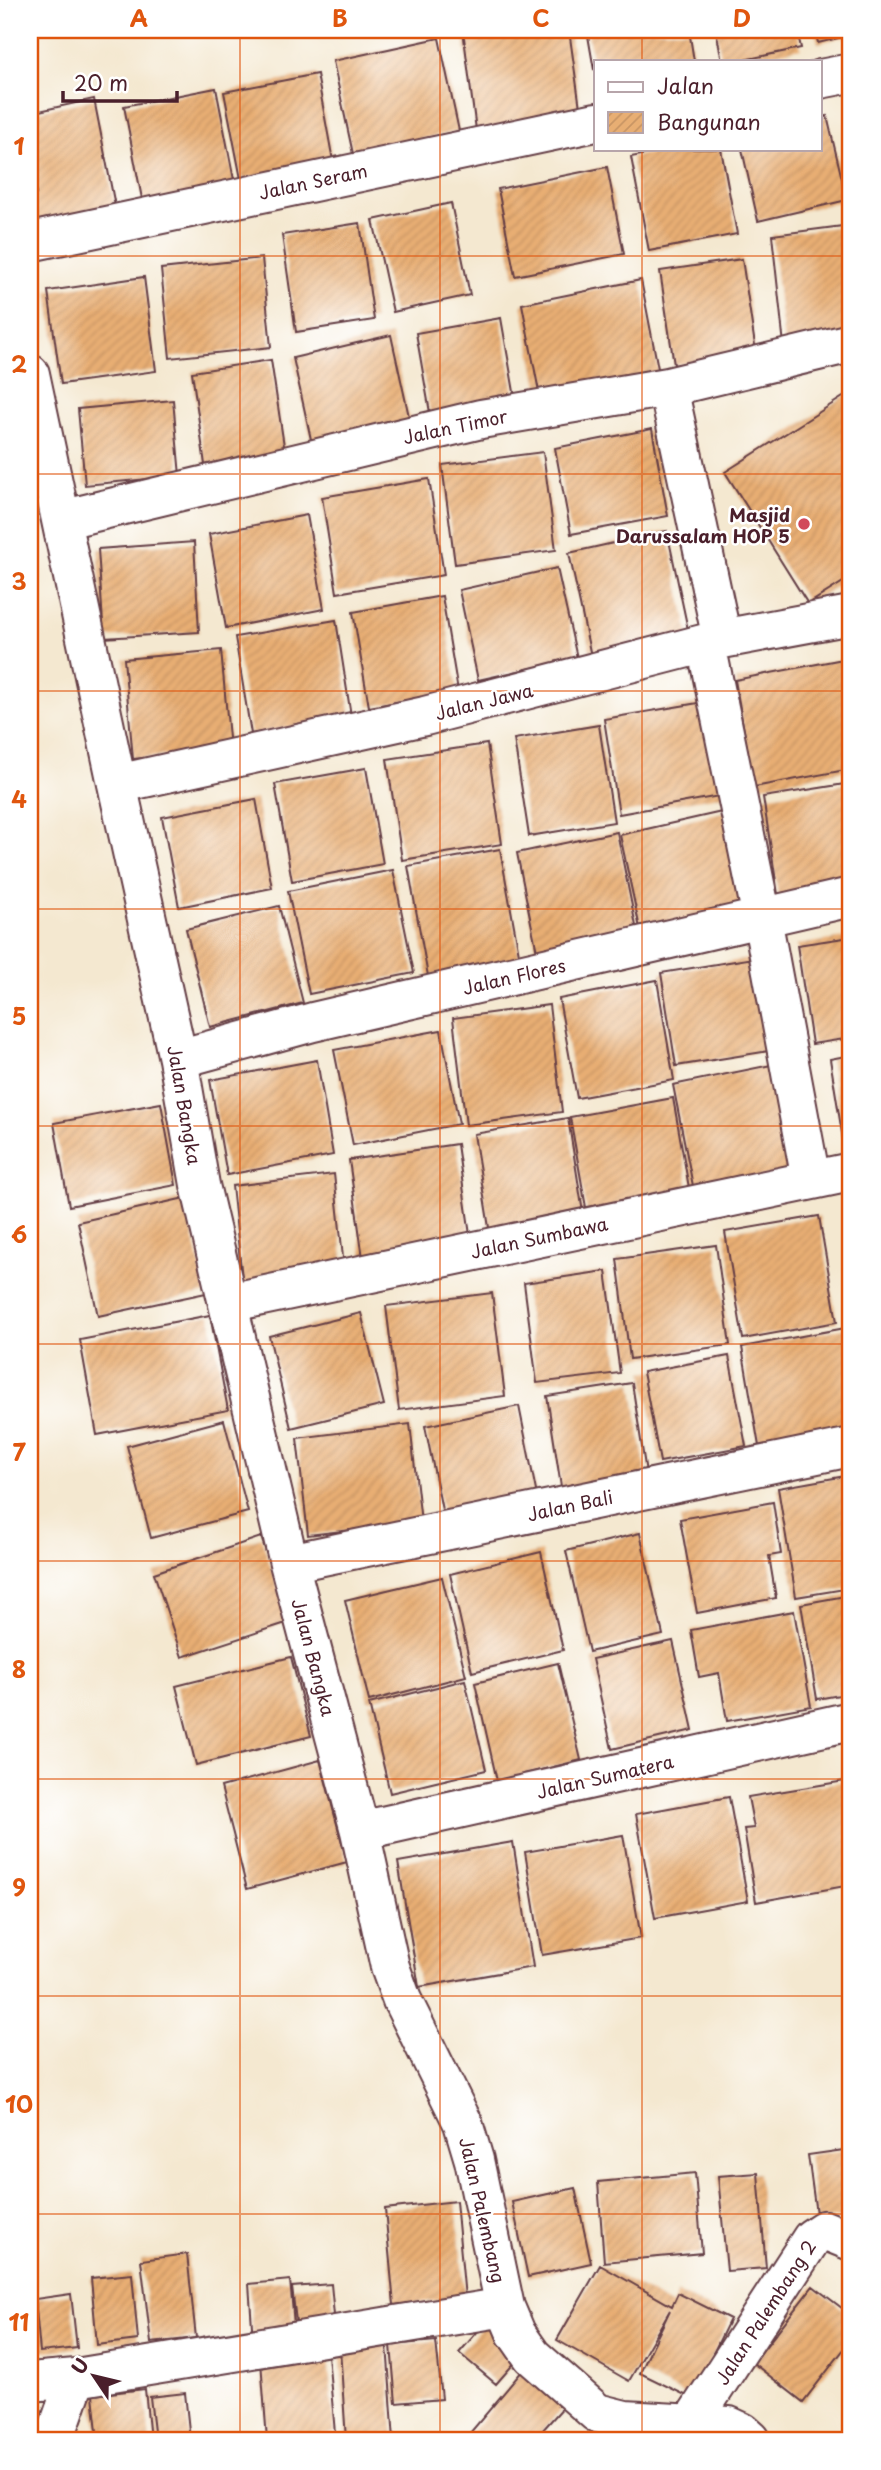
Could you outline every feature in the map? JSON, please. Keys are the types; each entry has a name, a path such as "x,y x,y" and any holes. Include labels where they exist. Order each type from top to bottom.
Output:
{"street":[{"path":"822,79 851,73"},
{"name":"Jalan Seram","path":"30,242 594,122"},
{"name":"Jalan Timor","path":"61,520 481,419 668,387 851,343"},
{"name":"Jalan Bangka","path":"30,374 178,1059 200,1185 289,1563 360,1831"},
{"path":"668,387 811,1180"},
{"name":"Jalan Jawa","path":"117,784 425,716 714,642 851,615"},
{"name":"Jalan Flores","path":"178,1059 326,1019 851,897"},
{"name":"Jalan Sumbawa","path":"228,1303 851,1172"},
{"name":"Jalan Bali","path":"289,1563 851,1447"},
{"name":"Jalan Sumatera","path":"360,1831 851,1721"},
{"name":"Jalan Palembang","path":"360,1831 390,1967 402,2000 463,2123 474,2160 505,2307 516,2333 532,2356 594,2426 625,2420 692,2422 729,2426 751,2440"},
{"name":"Jalan Palembang 2","path":"692,2422 812,2238 824,2230 851,2241"},
{"path":"30,2382 76,2378 505,2307"},
{"path":"54,2440 76,2378"}],"building":[{"path":"463,30 569,30 581,115 476,130"},
{"path":"587,30 689,30 694,60 594,60 594,70"},
{"path":"716,30 797,30 801,48 744,60 722,60"},
{"path":"815,30 851,30 851,35 818,43"},
{"path":"439,38 459,131 353,154 333,61"},
{"path":"317,74 333,161 241,179 224,92"},
{"path":"216,88 235,185 143,204 124,106"},
{"path":"94,99 115,206 30,224 30,195 36,194 30,163 30,113"},
{"path":"827,116 847,200 758,221 742,150 822,150 822,117"},
{"path":"668,150 721,150 737,234 649,251 631,157"},
{"path":"607,167 624,254 515,276 498,189"},
{"path":"451,203 470,295 393,312 373,220"},
{"path":"360,223 374,320 296,332 282,235"},
{"path":"851,225 851,337 784,345 772,235"},
{"path":"262,258 271,347 170,358 161,269"},
{"path":"742,259 756,352 674,365 660,271"},
{"path":"144,277 156,371 61,384 48,291"},
{"path":"641,280 660,379 541,402 522,304"},
{"path":"501,318 517,409 432,424 416,333"},
{"path":"391,335 412,430 314,453 293,358"},
{"path":"271,360 286,459 206,472 192,372"},
{"name":"Masjid Darussalam HOP 5","path":"851,392 851,577 808,604 725,472"},
{"path":"173,400 180,476 85,485 78,409"},
{"path":"652,429 668,516 571,534 555,448"},
{"path":"543,452 556,550 455,564 442,465"},
{"path":"429,479 444,575 337,593 322,497"},
{"path":"307,515 324,609 226,628 209,534"},
{"path":"667,531 690,639 592,661 569,553"},
{"path":"194,542 199,632 104,638 98,549"},
{"path":"557,568 577,658 478,680 459,590"},
{"path":"442,596 458,691 369,707 353,612"},
{"path":"336,620 351,716 251,734 235,637"},
{"path":"221,650 230,749 133,759 124,659"},
{"path":"843,659 851,702 851,769 754,787 735,680"},
{"path":"710,701 725,795 619,814 604,719"},
{"path":"599,725 614,822 529,836 514,739"},
{"path":"487,744 502,844 402,860 387,759"},
{"path":"366,768 383,864 292,881 275,784"},
{"path":"851,783 851,889 779,901 763,797"},
{"path":"256,799 272,888 179,907 162,817"},
{"path":"735,809 756,906 641,933 620,835"},
{"path":"617,832 637,931 537,952 517,853"},
{"path":"500,849 520,959 428,976 408,866"},
{"path":"393,870 414,973 309,994 288,891"},
{"path":"279,906 303,1003 210,1027 186,929"},
{"path":"851,937 851,1038 812,1044 797,945"},
{"path":"766,956 781,1049 676,1066 661,973"},
{"path":"657,980 674,1080 577,1098 559,999"},
{"path":"549,1005 562,1112 466,1125 453,1018"},
{"path":"441,1030 459,1124 353,1145 334,1050"},
{"path":"851,1055 851,1163 847,1164 830,1059"},
{"path":"317,1060 333,1155 227,1175 210,1080"},
{"path":"786,1062 807,1167 694,1191 673,1085"},
{"path":"673,1098 691,1199 588,1219 570,1117"},
{"path":"161,1103 176,1185 69,1206 54,1123"},
{"path":"568,1118 584,1219 490,1234 474,1134"},
{"path":"457,1144 472,1249 364,1265 349,1160"},
{"path":"334,1174 345,1276 243,1287 232,1186"},
{"path":"185,1198 206,1293 98,1316 78,1222"},
{"path":"819,1216 837,1322 743,1339 725,1232"},
{"path":"716,1245 730,1345 630,1359 617,1259"},
{"path":"606,1271 620,1373 537,1383 524,1283"},
{"path":"492,1293 505,1396 399,1410 386,1306"},
{"path":"361,1313 384,1405 291,1428 269,1336"},
{"path":"210,1315 228,1410 97,1435 80,1340"},
{"path":"851,1327 851,1435 760,1452 742,1347"},
{"path":"729,1356 746,1446 660,1462 643,1372"},
{"path":"632,1383 647,1479 562,1493 547,1396"},
{"path":"519,1406 537,1496 443,1515 425,1426"},
{"path":"224,1420 248,1512 151,1538 127,1446"},
{"path":"410,1424 421,1522 308,1535 297,1438"},
{"path":"851,1475 851,1588 796,1597 778,1488"},
{"path":"773,1502 781,1554 769,1556 776,1598 697,1613 680,1519"},
{"path":"640,1533 663,1635 589,1652 566,1551"},
{"path":"261,1537 289,1622 182,1657 154,1573"},
{"path":"541,1552 563,1650 472,1672 450,1574"},
{"path":"442,1577 466,1676 369,1701 345,1600"},
{"path":"851,1595 851,1693 817,1699 801,1604"},
{"path":"794,1611 811,1706 727,1721 719,1673 699,1677 691,1630"},
{"path":"673,1641 693,1730 612,1749 592,1659"},
{"path":"291,1657 311,1736 196,1765 176,1686"},
{"path":"558,1663 581,1760 497,1781 475,1683"},
{"path":"465,1680 486,1770 390,1793 369,1704"},
{"path":"320,1760 347,1862 247,1889 221,1787"},
{"path":"851,1780 851,1885 756,1902 744,1829 754,1828 748,1797"},
{"path":"729,1797 748,1901 655,1918 636,1814"},
{"path":"623,1835 641,1938 542,1955 525,1852"},
{"path":"513,1842 533,1967 419,1987 398,1862"},
{"path":"851,2149 851,2216 817,2221 808,2155"},
{"path":"695,2173 702,2253 604,2262 598,2182"},
{"path":"758,2173 766,2268 727,2271 718,2176"},
{"path":"575,2188 591,2263 528,2277 512,2202"},
{"path":"456,2201 465,2298 394,2305 385,2209"},
{"path":"187,2254 196,2338 151,2343 141,2260"},
{"path":"600,2265 672,2306 678,2293 730,2319 691,2398 640,2373 670,2310 629,2381 557,2340"},
{"path":"132,2274 138,2340 97,2345 91,2278"},
{"path":"290,2280 295,2336 253,2341 249,2284"},
{"path":"331,2284 335,2326 297,2330 292,2287"},
{"path":"813,2286 851,2315 851,2340 803,2402 753,2363"},
{"path":"71,2294 77,2348 40,2352 35,2299"},
{"path":"486,2322 523,2353 496,2384 459,2353"},
{"path":"436,2341 442,2399 396,2403 391,2345"},
{"path":"387,2345 394,2440 346,2440 340,2348"},
{"path":"328,2355 335,2433 267,2440 261,2361"},
{"path":"523,2370 565,2405 534,2440 464,2440"},
{"path":"145,2389 150,2440 98,2440 93,2395"},
{"path":"185,2393 190,2440 155,2440 150,2397"},
{"path":"30,2408 35,2410 30,2425"}],"place":[{"name":"Masjid Darussalam HOP 5","path":"804,524"}]}
